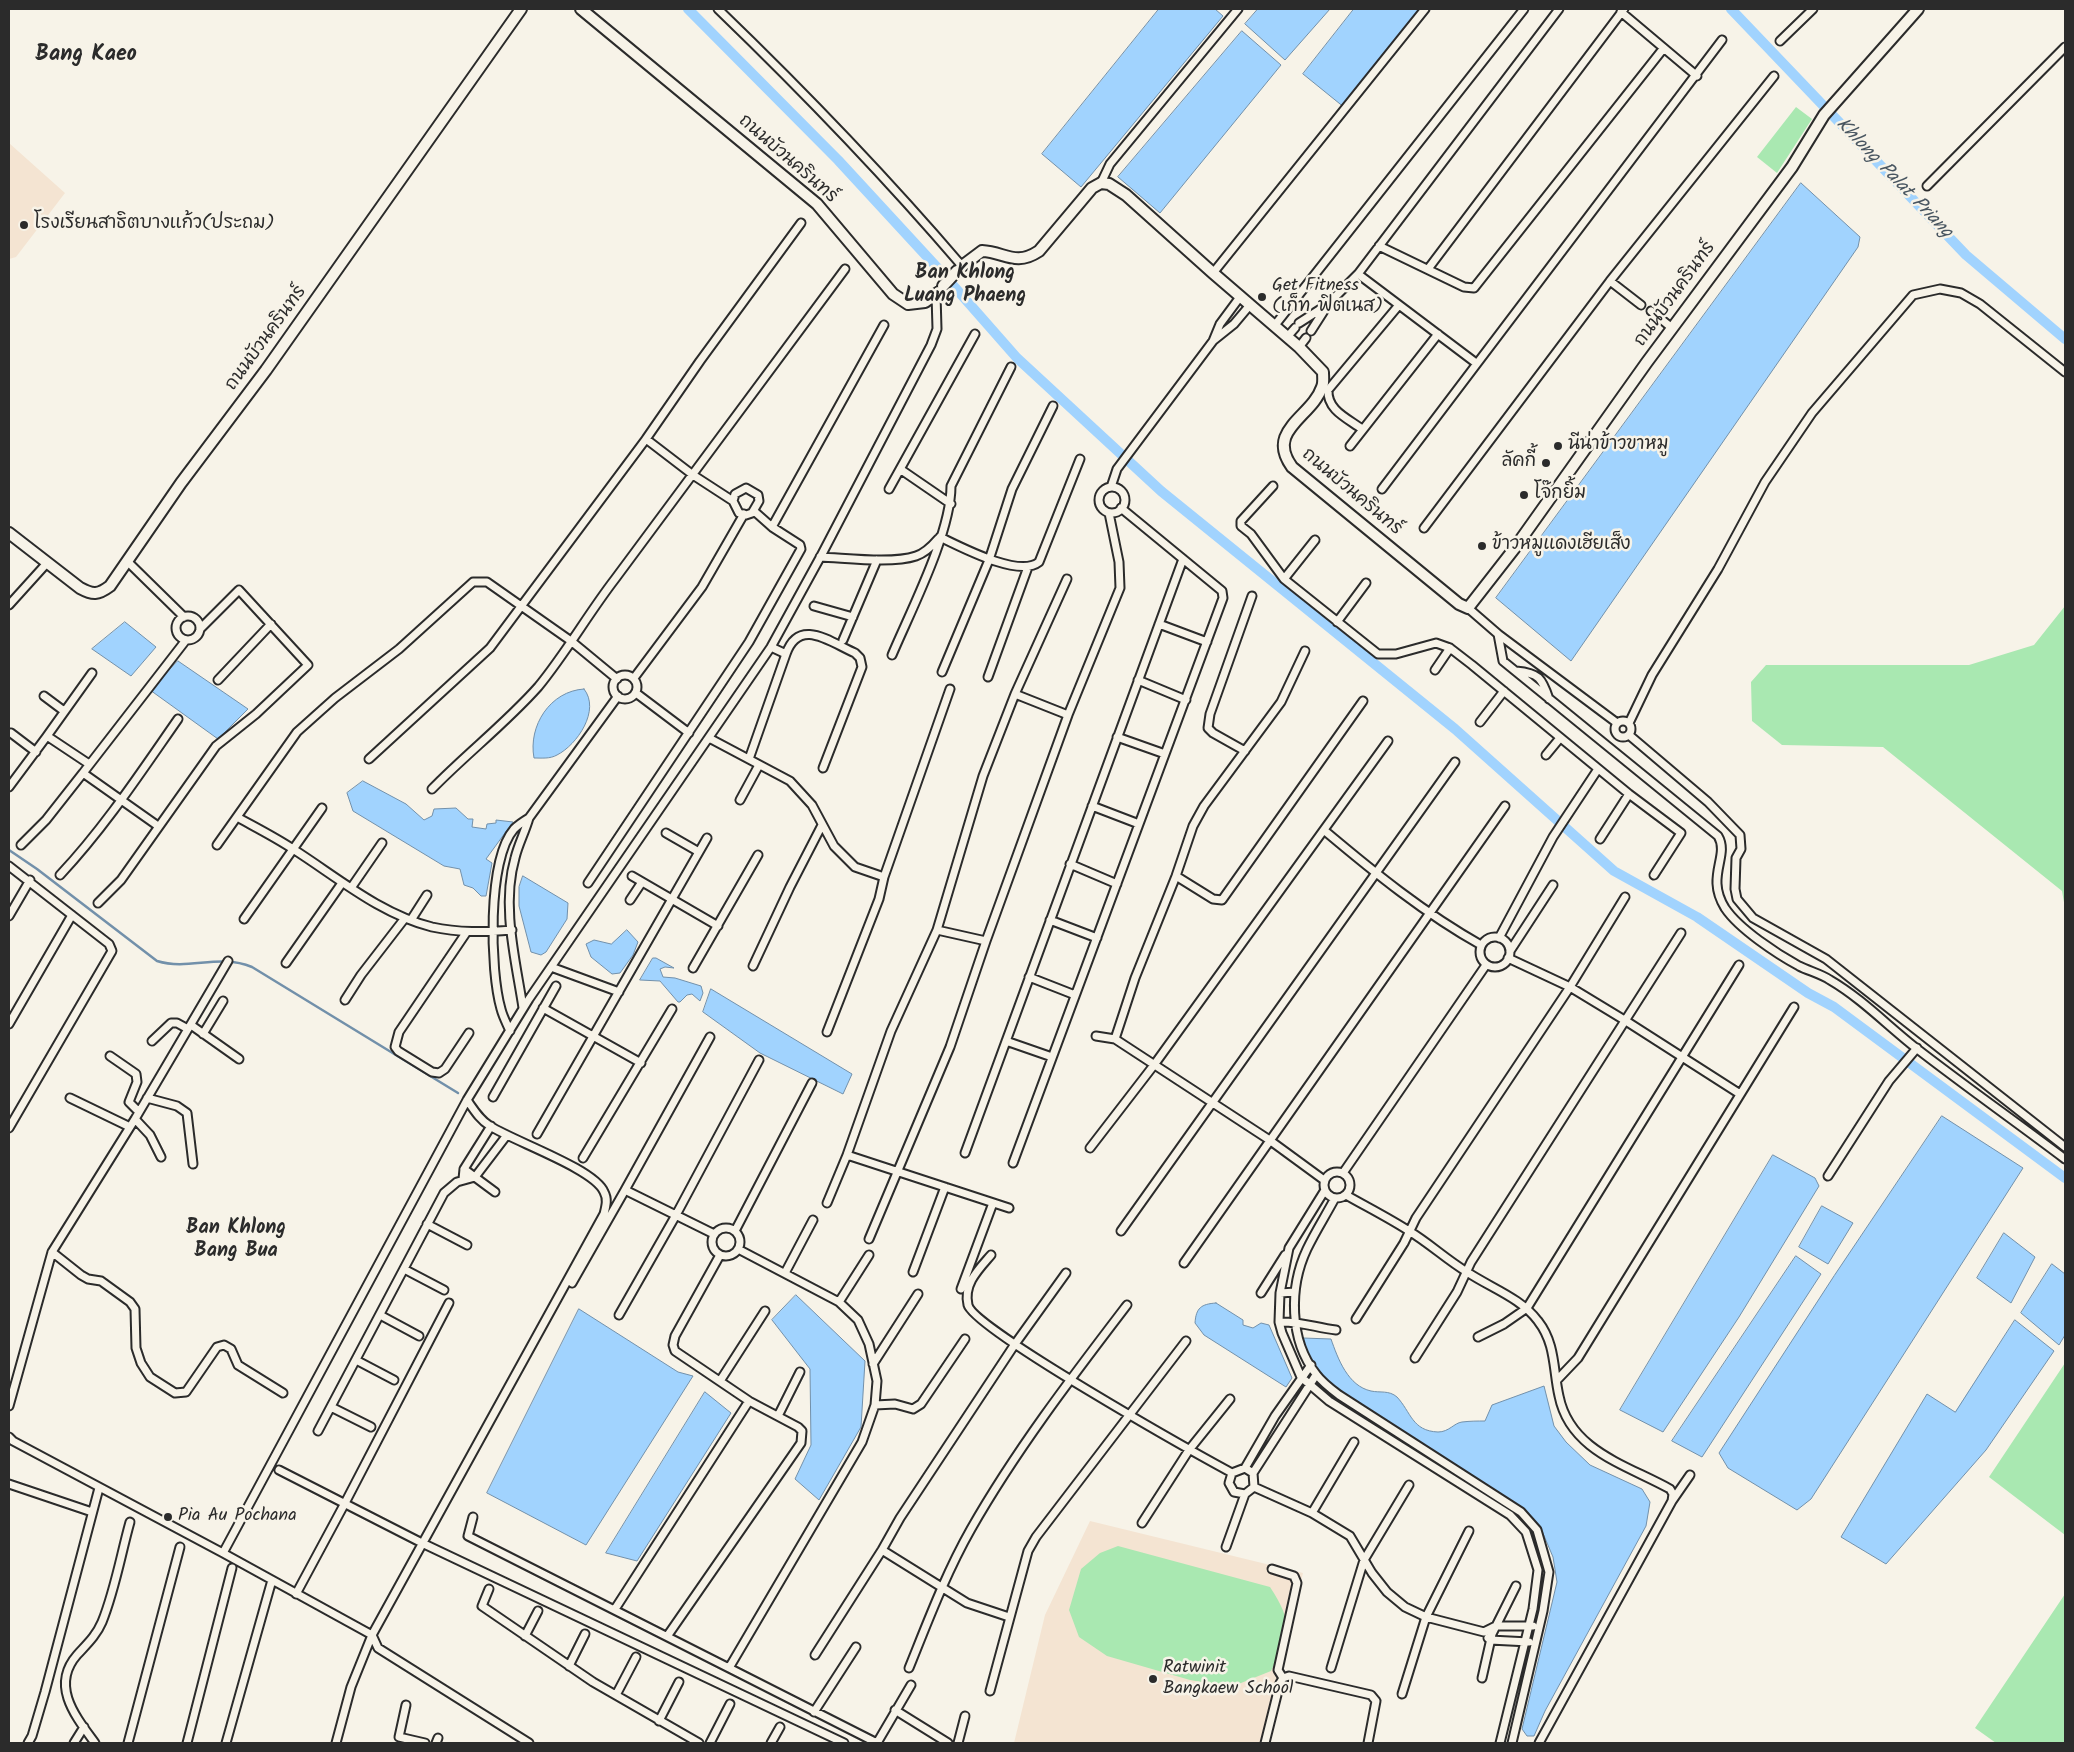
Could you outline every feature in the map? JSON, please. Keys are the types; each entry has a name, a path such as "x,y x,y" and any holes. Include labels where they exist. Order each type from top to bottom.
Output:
{"street":[{"name":"ถนนบัวนครินทร์","path":"9,533 80,588 92,594 101,592 110,586 180,483 277,354 521,9"},
{"name":"ถนนบัวนครินทร์","path":"581,9 817,204 893,294 908,304 925,302 960,268 982,250 1008,258 1028,258 1039,251 1092,188 1101,183 1109,184 1126,195 1212,273 1288,336 1324,372 1323,386 1318,396 1288,430 1283,444 1285,457 1292,467 1459,604 1468,608 1526,533 1672,328 1804,150 1824,115 1843,91 1918,9"},
{"path":"718,9 837,127 907,201 960,268"},
{"path":"1101,183 1110,164 1238,9"},
{"path":"1212,273 1425,9"},
{"path":"1274,325 1524,9"},
{"path":"1288,336 1297,325 1327,305 1358,274 1559,9"},
{"path":"1780,41 1813,9"},
{"path":"1428,269 1622,10 1663,49 1697,76"},
{"path":"1382,488 1697,76 1722,40"},
{"path":"1927,186 2065,47"},
{"path":"1379,246 1464,287 1474,288 1663,49"},
{"path":"1424,528 1610,281 1774,76"},
{"path":"369,759 490,648 646,439 700,361 801,223"},
{"path":"432,789 460,760 502,724 537,687 606,590 845,269"},
{"path":"1358,274 1476,363"},
{"path":"1610,281 1641,305"},
{"path":"1629,735 1631,729 1629,723 1652,675 1718,569 1765,482 1812,413 1913,295 1940,289 1961,292 1980,304 2065,372"},
{"path":"224,1552 467,1100 523,1008 771,647 931,345 937,329 939,290"},
{"path":"1213,341 1220,324 1240,297"},
{"path":"1111,487 1119,489 1125,500 1121,508 1113,513 1109,513 1102,509 1099,497 1102,492 1111,487 1117,469 1138,438 1213,341 1233,325 1250,305"},
{"path":"1312,331 1327,305"},
{"path":"1362,429 1330,406 1328,390 1399,305"},
{"path":"1650,312 1672,328"},
{"path":"772,527 884,325"},
{"path":"889,489 975,334"},
{"path":"1350,446 1438,334"},
{"path":"1299,347 1306,338"},
{"path":"892,655 940,537 951,504 951,486 1011,367"},
{"path":"942,672 989,560 1012,489 1053,406"},
{"path":"646,439 693,475 733,501"},
{"path":"940,537 989,560 1028,566 1040,562 1080,459"},
{"path":"900,469 951,504"},
{"path":"1272,486 1241,521 1241,526 1251,534 1284,579 1378,654 1396,654 1436,643 1450,648 1504,691 1598,769 1680,833 1654,875"},
{"path":"634,678 702,587 744,514 754,511 759,501 758,495 753,490 746,488 735,494 733,501 734,508 744,514"},
{"path":"1013,1163 1224,594 1121,508"},
{"path":"588,883 749,642 801,549 800,544 772,527 754,511"},
{"path":"869,1239 950,1047 986,941 1068,715 1120,588 1119,562 1109,513"},
{"path":"820,557 877,560 916,556 929,549 940,537"},
{"path":"1284,579 1315,540"},
{"path":"965,1153 1183,559"},
{"path":"843,640 877,560"},
{"path":"128,562 184,617"},
{"path":"9,605 48,563"},
{"path":"988,677 1028,566"},
{"path":"827,1203 847,1155 891,1031 937,930 983,776 1015,694 1067,579"},
{"path":"217,845 297,732 312,717 399,649 473,582 487,582 571,641 616,679"},
{"path":"1337,622 1366,583"},
{"path":"21,845 46,820 186,640 196,637 200,629 239,590 308,665 256,714 216,746 121,880 98,903"},
{"path":"1245,751 1213,733 1208,728 1210,714 1252,596"},
{"path":"814,606 853,617"},
{"path":"1468,608 1498,634 1617,723"},
{"path":"186,640 177,631 177,623 184,617 194,617 199,623 200,629"},
{"path":"218,680 271,624"},
{"path":"1159,624 1207,642"},
{"path":"749,759 791,641 796,636 809,633 855,653 860,658 862,667 823,768"},
{"path":"1498,634 1504,662 1515,671 1532,672 1543,681 1549,700 1718,836 1722,851 1716,873 1716,892 1735,920 1787,960 1830,979 1914,1051 2065,1159"},
{"path":"771,647 786,654"},
{"path":"1435,670 1450,648"},
{"path":"1115,1039 1135,978 1176,876 1193,826 1204,806 1281,702 1306,650"},
{"path":"9,786 36,752 92,673"},
{"path":"616,679 627,675 634,678 637,686 636,694"},
{"path":"616,679 614,690 618,696 625,699 636,694"},
{"path":"1138,680 1186,700"},
{"path":"827,1032 879,899 884,877 950,689"},
{"path":"1480,722 1504,691"},
{"path":"636,694 689,733"},
{"path":"1015,694 1068,715"},
{"path":"44,696 64,710"},
{"path":"523,1008 512,930 510,890 515,858 529,818 618,696"},
{"path":"1176,876 1212,899 1222,900 1363,701"},
{"path":"60,875 85,848 122,800 178,719"},
{"path":"1617,723 1623,721 1629,723"},
{"path":"1617,723 1615,729 1617,735 1623,737 1629,735"},
{"path":"11,733 36,752"},
{"path":"1629,735 1708,802 1740,835 1741,849 1736,858 1735,889 1737,899 1753,918 1826,959 2065,1148"},
{"path":"47,736 89,764"},
{"path":"1117,737 1165,754"},
{"path":"709,738 790,781 812,805 834,846 855,868 884,877"},
{"path":"1546,755 1560,738"},
{"path":"1090,1148 1154,1065 1325,831 1388,741"},
{"path":"1120,1231 1455,762"},
{"path":"740,800 759,764"},
{"path":"1499,938 1553,836 1598,769"},
{"path":"83,773 158,826"},
{"path":"1600,839 1629,794"},
{"path":"1092,806 1139,824"},
{"path":"1184,1263 1268,1139 1505,806"},
{"path":"244,919 322,808"},
{"path":"237,817 293,849 342,883 408,919 431,926 466,932 512,930"},
{"path":"510,1031 501,1009 496,982 493,912 499,864 505,844 514,829 529,818"},
{"path":"754,966 790,887 822,825"},
{"path":"1325,831 1376,874 1429,914 1481,945"},
{"path":"666,833 698,852"},
{"path":"536,1134 707,838"},
{"path":"351,888 382,843"},
{"path":"694,968 758,855"},
{"path":"1070,864 1117,884"},
{"path":"9,866 30,880 109,944 112,951 9,1128"},
{"path":"632,876 718,926"},
{"path":"9,916 30,880"},
{"path":"630,900 642,882"},
{"path":"286,963 342,883"},
{"path":"1553,885 1509,955 1506,962 1496,968 1486,965 1480,956 1481,945 1489,938 1499,938 1506,943 1509,955 1570,987 1740,1094"},
{"path":"345,1000 361,975 427,895"},
{"path":"1356,1319 1404,1243 1416,1218 1570,987 1625,897"},
{"path":"9,1024 72,915"},
{"path":"1050,920 1097,938"},
{"path":"937,930 986,941"},
{"path":"466,932 399,1032 395,1047 398,1051 432,1072 439,1073 445,1069 469,1033"},
{"path":"1415,1358 1457,1292 1466,1272 1681,933"},
{"path":"9,1406 52,1252 135,1119 228,961"},
{"path":"1343,1173 1486,965"},
{"path":"1478,1337 1504,1324 1527,1308 1739,965"},
{"path":"551,968 619,992"},
{"path":"1029,977 1076,995"},
{"path":"493,1097 556,986"},
{"path":"204,1034 223,1001"},
{"path":"1557,1380 1578,1358 1794,1007"},
{"path":"543,1008 641,1063"},
{"path":"583,1158 672,1009"},
{"path":"152,1041 171,1024 177,1023 204,1034 239,1058"},
{"path":"1096,1036 1115,1039 1268,1139 1324,1180 1325,1190 1261,1293"},
{"path":"572,1283 710,1037"},
{"path":"1006,1040 1052,1057"},
{"path":"1828,1176 1889,1081 1914,1051"},
{"path":"110,1056 136,1074 137,1082 129,1102 139,1112"},
{"path":"619,1315 676,1216 759,1060"},
{"path":"735,1231 812,1083"},
{"path":"70,1098 130,1127"},
{"path":"147,1098 177,1106 187,1113 193,1164"},
{"path":"336,1743 351,1687 372,1634 604,1214 607,1202 604,1190 594,1181 554,1156 490,1126 479,1116 467,1100"},
{"path":"135,1119 154,1141 161,1157"},
{"path":"463,1179 464,1169 490,1126"},
{"path":"318,1431 447,1189 463,1179 475,1178 507,1134"},
{"path":"847,1155 1010,1208"},
{"path":"464,1169 495,1192"},
{"path":"1324,1180 1334,1172 1343,1173 1350,1183 1346,1195"},
{"path":"914,1272 945,1187"},
{"path":"625,1190 714,1234"},
{"path":"1325,1190 1335,1198"},
{"path":"1512,1743 1543,1611 1549,1572 1537,1530 1521,1512 1339,1395 1316,1375 1310,1366 1297,1337 1295,1292 1306,1250 1335,1198 1346,1195 1410,1231 1466,1272 1527,1308 1540,1323 1553,1350 1559,1397 1567,1420 1581,1440 1597,1452 1670,1489 1673,1494 1672,1501"},
{"path":"961,1289 993,1203"},
{"path":"785,1273 813,1220"},
{"path":"427,1224 468,1245"},
{"path":"728,1228 735,1231 740,1238 738,1249 728,1256 720,1255 714,1250 712,1242 714,1234 720,1229 728,1228"},
{"path":"1290,1248 1280,1293 1279,1322 1301,1377 1308,1385 1510,1515 1526,1532 1538,1570 1533,1609 1500,1743"},
{"path":"730,1668 862,1442 875,1405 877,1381 869,1344 858,1320 839,1302 738,1249"},
{"path":"52,1252 88,1279 101,1281 135,1309 136,1348 141,1363 150,1377 175,1393 186,1392 217,1347 224,1345 231,1349 238,1365 283,1393"},
{"path":"668,1636 801,1443 802,1431 749,1401 675,1351 673,1345 676,1336 720,1255"},
{"path":"839,1302 869,1255"},
{"path":"991,1255 973,1275 968,1296 968,1306 972,1311 1015,1344 1070,1380 1232,1473 1245,1468 1301,1377 1310,1366"},
{"path":"404,1269 444,1290"},
{"path":"815,1655 882,1550 900,1518 1015,1344 1066,1272"},
{"path":"1280,1293 1295,1292"},
{"path":"873,1364 918,1294"},
{"path":"296,1594 449,1304"},
{"path":"910,1668 942,1588 970,1531 998,1484 1070,1380 1127,1305"},
{"path":"720,1381 765,1311"},
{"path":"380,1315 419,1336"},
{"path":"1279,1322 1296,1321 1311,1327 1336,1330"},
{"path":"875,1405 895,1404 913,1409 922,1404 965,1339"},
{"path":"990,1691 1028,1551 1036,1537 1186,1341"},
{"path":"356,1360 394,1380"},
{"path":"778,1416 800,1372"},
{"path":"1254,1487 1253,1473 1316,1375"},
{"path":"1142,1523 1190,1450 1230,1399"},
{"path":"615,1610 749,1401"},
{"path":"331,1407 371,1427"},
{"path":"9,1437 13,1441 99,1488 224,1552 296,1594 372,1634 378,1648 529,1743"},
{"path":"1312,1512 1354,1442"},
{"path":"1435,1468 1439,1459"},
{"path":"1245,1468 1253,1473"},
{"path":"278,1470 422,1543 844,1743"},
{"path":"1232,1473 1229,1483 1234,1492 1244,1494"},
{"path":"1539,1743 1672,1501 1690,1475"},
{"path":"9,1484 92,1512"},
{"path":"1331,1668 1364,1560 1409,1485"},
{"path":"1254,1487 1312,1512 1350,1536 1364,1560 1387,1592 1405,1607 1426,1618 1484,1632 1490,1640 1535,1644"},
{"path":"1226,1547 1244,1494 1254,1487"},
{"path":"28,1743 45,1692 99,1488"},
{"path":"473,1517 468,1536 877,1743 911,1685"},
{"path":"95,1743 70,1708 66,1696 67,1674 76,1656 94,1638 99,1629 130,1522"},
{"path":"1402,1694 1426,1618 1469,1531"},
{"path":"128,1743 180,1548"},
{"path":"882,1550 967,1603 1009,1617"},
{"path":"187,1743 232,1568"},
{"path":"1265,1743 1283,1678 1278,1670 1298,1583 1294,1576 1272,1569"},
{"path":"226,1743 272,1580"},
{"path":"1482,1678 1490,1640 1516,1586"},
{"path":"490,1589 482,1606 569,1666 699,1743"},
{"path":"1533,1609 1543,1611"},
{"path":"525,1636 538,1611"},
{"path":"1484,1632 1496,1626 1529,1625 1539,1628"},
{"path":"569,1666 585,1634"},
{"path":"814,1712 856,1647"},
{"path":"616,1695 636,1657"},
{"path":"1283,1678 1289,1676 1370,1695 1376,1701 1376,1711 1368,1743"},
{"path":"659,1720 679,1682"},
{"path":"710,1743 730,1704"},
{"path":"406,1705 399,1737 425,1743"},
{"path":"895,1710 948,1743"},
{"path":"958,1743 965,1716"},
{"path":"74,1743 84,1727"},
{"path":"771,1743 780,1727"}],"shaded area":[{"name":"โรงเรียนสาธิตบางแก้ว(ประถม)","path":"9,143 65,193 16,257 9,259"},
{"name":"Ratwinit Bangkaew School","path":"1090,1521 1303,1573 1261,1743 1014,1743 1045,1615"}],"green space":[{"path":"1796,107 1812,119 1777,173 1757,157"},
{"path":"2065,606 2065,908 2062,891 1883,747 1782,745 1752,721 1751,682 1766,665 1969,665 2034,645"},
{"path":"2065,1363 2065,1535 1989,1477"},
{"path":"1118,1546 1270,1587 1278,1599 1286,1620 1285,1638 1271,1671 1231,1687 1190,1680 1107,1656 1079,1637 1069,1610 1081,1569 1100,1553"},
{"path":"2065,1594 2065,1743 1996,1743 1975,1728"}],"water":[{"path":"1159,9 1215,9 1223,16 1081,187 1042,154"},
{"path":"1258,9 1330,9 1285,60 1245,24"},
{"path":"1354,9 1424,9 1345,108 1303,74"},
{"path":"1242,31 1281,65 1160,213 1118,177"},
{"path":"1801,183 1860,237 1858,247 1571,661 1496,598"},
{"path":"125,622 156,647 131,676 92,649"},
{"path":"178,661 248,709 218,739 150,690"},
{"path":"584,689 589,697 590,707 579,735 565,750 557,755 549,758 534,758 534,734 544,712 561,696 572,691"},
{"path":"363,781 406,804 424,820 432,816 434,809 456,808 468,819 473,819 472,827 486,829 487,824 496,823 496,820 513,822 486,859 492,863 486,896 481,896 473,888 464,885 460,869 444,866 353,811 347,793"},
{"path":"523,876 568,903 567,919 546,952 541,955 531,952 519,906 519,887"},
{"path":"627,930 638,942 633,955 620,973 612,974 591,957 586,944 594,940 611,944"},
{"path":"653,958 674,968 665,967 660,969 663,977 675,978 701,986 703,993 700,1001 692,994 687,995 678,1002 660,981 640,980"},
{"path":"711,989 852,1074 843,1094 760,1053 703,1012"},
{"path":"1942,1116 2023,1168 1811,1499 1797,1510 1728,1468 1719,1453 1834,1276"},
{"path":"1773,1155 1815,1178 1819,1186 1739,1317 1663,1432 1620,1410"},
{"path":"1822,1206 1853,1223 1828,1264 1799,1247"},
{"path":"2004,1233 2035,1257 2011,1303 1977,1278"},
{"path":"1796,1256 1821,1274 1702,1457 1672,1441"},
{"path":"2052,1264 2065,1274 2065,1335 2059,1345 2021,1313"},
{"path":"796,1295 865,1361 861,1427 819,1500 795,1479 811,1445 810,1369 772,1320"},
{"path":"1216,1303 1243,1320 1243,1325 1253,1328 1261,1323 1269,1325 1292,1378 1286,1387 1204,1335 1195,1323 1198,1310 1207,1304"},
{"path":"579,1309 678,1372 693,1376 586,1545 487,1493"},
{"path":"2015,1320 2054,1351 1986,1450 1886,1564 1841,1537 1927,1394 1955,1412"},
{"path":"1303,1338 1331,1339 1345,1371 1356,1384 1371,1391 1394,1395 1402,1403 1413,1420 1429,1431 1442,1432 1462,1422 1485,1421 1492,1405 1544,1386 1554,1426 1566,1442 1590,1465 1642,1489 1650,1502 1646,1526 1545,1711 1534,1736 1527,1736 1522,1729 1557,1582 1553,1557 1542,1531 1522,1512 1336,1392 1307,1356"},
{"path":"705,1392 731,1413 637,1561 606,1553"}],"waterway":[{"path":"688,9 838,160 944,275 1017,358 1161,491 1455,729 1614,871 1697,917 1808,993 1834,1007 2065,1178"},
{"name":"Khlong Palat Priang","path":"1731,9 1966,255 2065,339"},
{"path":"9,850 37,869 157,961 169,964 227,962 240,963 252,967 458,1093"}],"place":[{"name":"โรงเรียนสาธิตบางแก้ว(ประถม)","path":"24,225"},
{"name":"Get Fitness (เก็ท ฟิตเนส)","path":"1262,297"},
{"name":"นีน่าข้าวขาหมู","path":"1558,446"},
{"name":"ลัคกี้","path":"1546,463"},
{"name":"โจ๊กยิ้ม","path":"1524,495"},
{"name":"ข้าวหมูแดงเฮียเส็ง","path":"1482,546"},
{"name":"Pia Au Pochana","path":"168,1517"},
{"name":"Ratwinit Bangkaew School","path":"1153,1679"}],"district":[{"name":"Bang Kaeo","path":"86,56"},
{"name":"Ban Khlong Luang Phaeng","path":"965,286"},
{"name":"Ban Khlong Bang Bua","path":"236,1242"}]}
